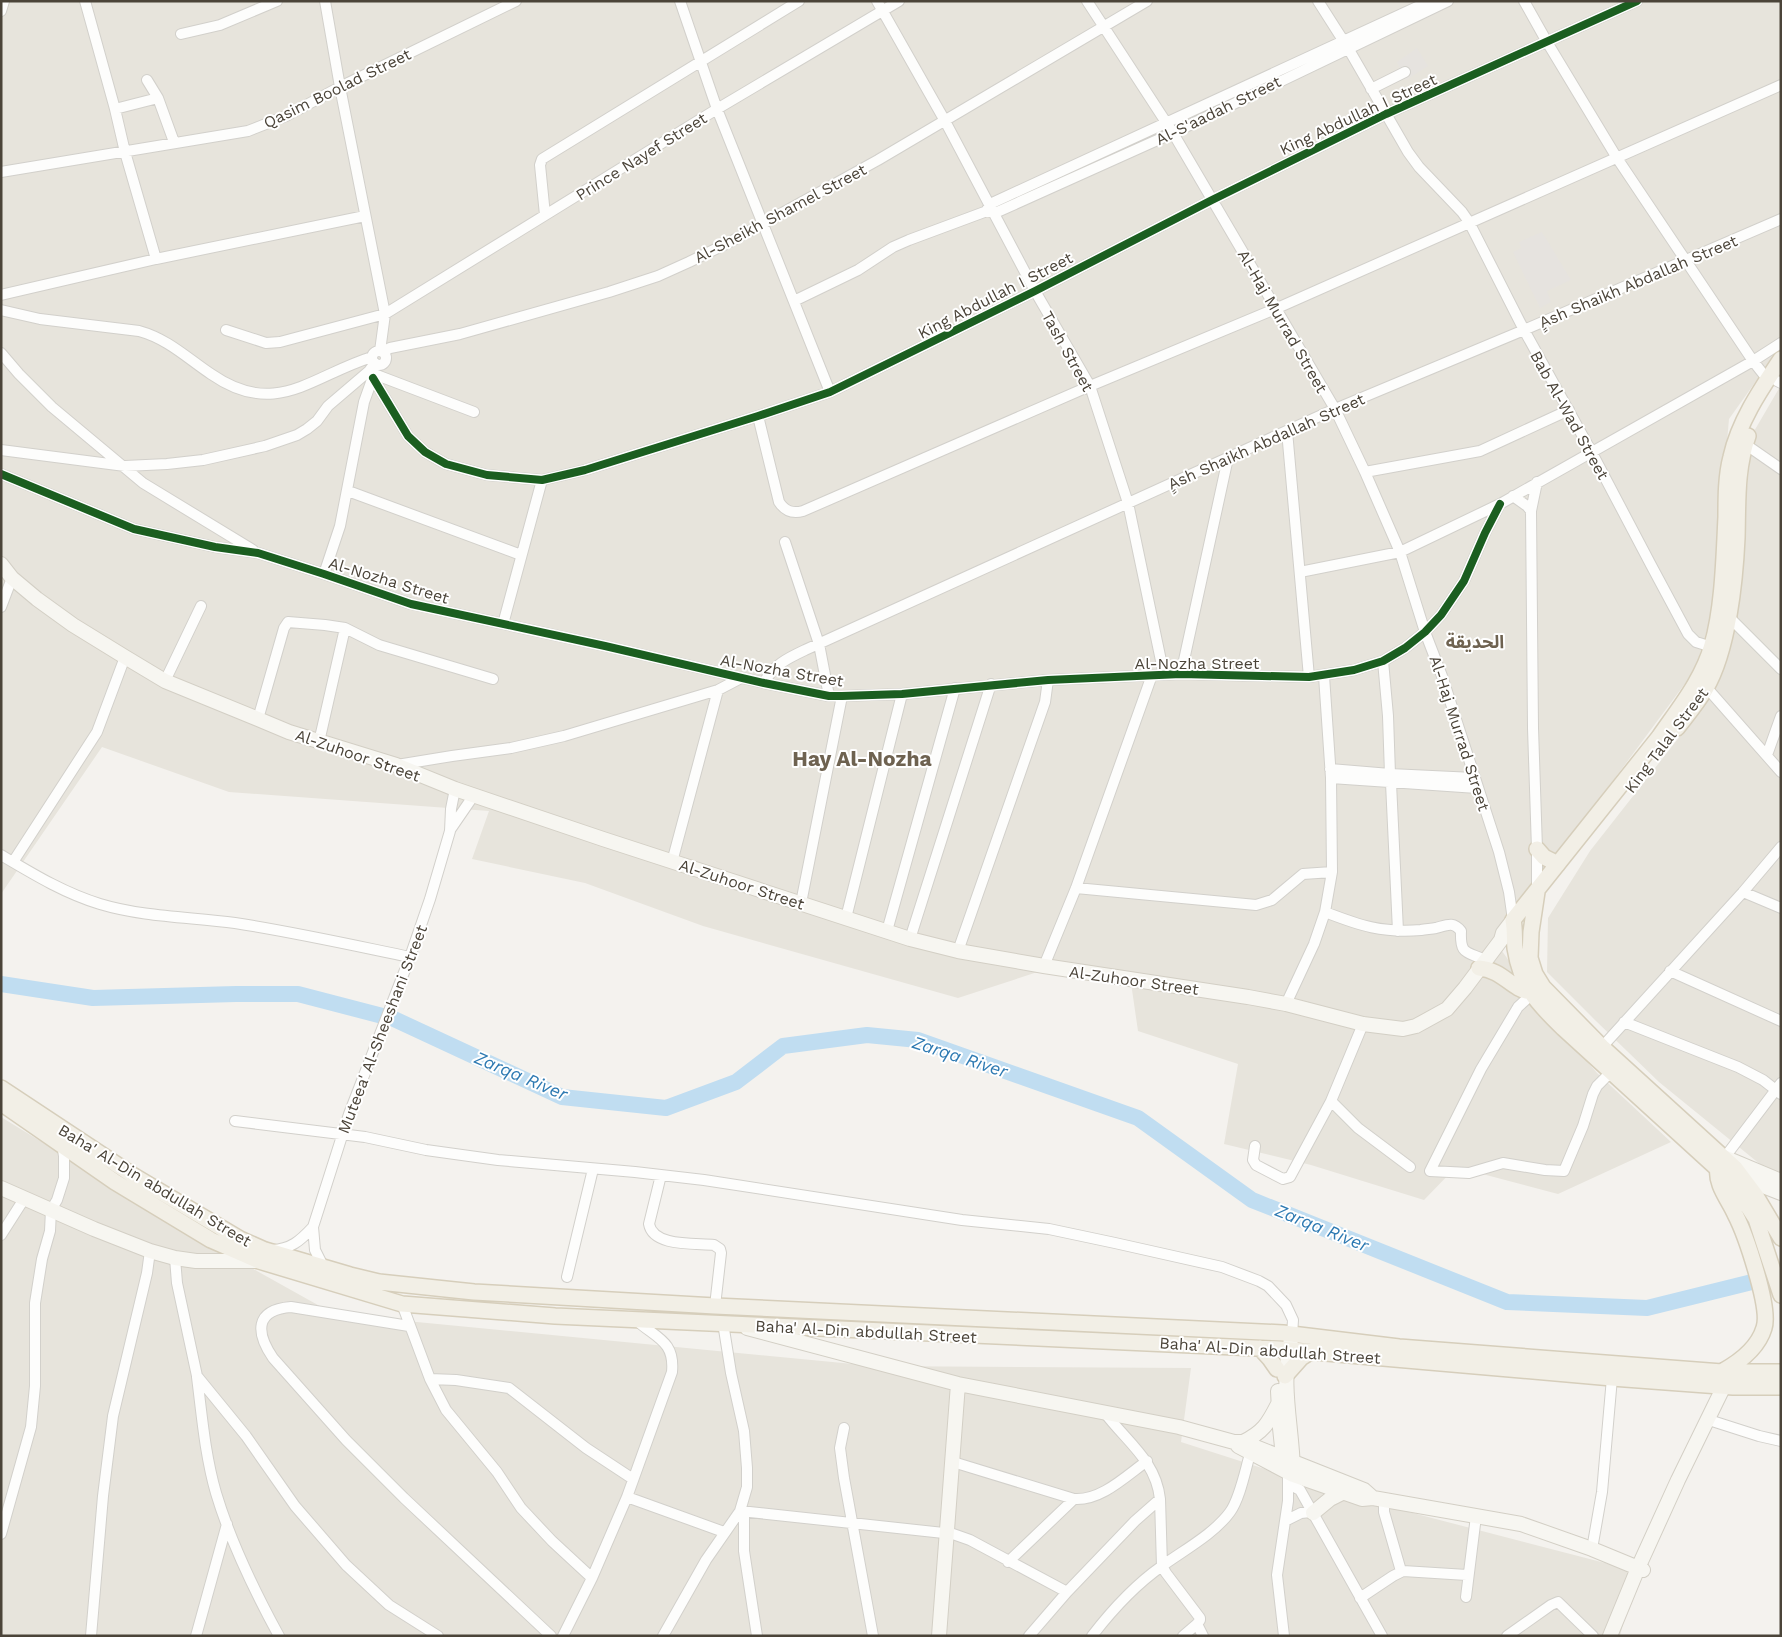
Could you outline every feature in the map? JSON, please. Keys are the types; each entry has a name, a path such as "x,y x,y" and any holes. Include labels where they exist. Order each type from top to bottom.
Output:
{"main road":[{"name":"King Talal Street","path":"1514,925 1535,907 1666,743 1707,688 1720,652 1728,616 1736,541 1738,476 1745,444 1759,411 1777,380 1781,359"},
{"name":"King Talal Street","path":"1514,925 1537,891 1659,737 1697,680 1712,647 1716,630 1722,574 1727,474 1731,456 1743,423 1777,380"},
{"path":"1538,849 1544,857 1558,864"},
{"path":"1537,891 1530,948 1530,958 1535,974 1555,1000 1722,1163 1732,1182 1751,1209 1760,1229 1781,1294"},
{"path":"1514,925 1517,957 1531,993 1541,1007 1612,1074 1722,1163 1744,1178 1780,1236"},
{"path":"1482,964 1520,989 1531,993"},
{"name":"Baha' Al-Din abdullah Street","path":"1,1088 62,1144 115,1182 211,1240 262,1255 402,1304 555,1316 1284,1349 1612,1378 1726,1381 1781,1372"},
{"name":"Baha' Al-Din abdullah Street","path":"1,1103 34,1118 134,1176 240,1238 262,1255 323,1266 350,1276 379,1282 496,1293 715,1306 1288,1334 1781,1387"},
{"path":"1722,1163 1718,1180 1737,1217 1752,1262 1766,1315 1764,1328 1754,1346 1726,1381"},
{"path":"1780,1236 1781,1218"},
{"path":"493,1311 496,1293"},
{"path":"1260,1348 1281,1373 1312,1351"}],"street":[{"path":"1,11 4,1"},
{"path":"85,1 156,259"},
{"path":"181,34 220,25 276,1"},
{"path":"324,574 340,526 364,402 378,357 385,314 325,1"},
{"name":"Qasim Boolad Street","path":"1,172 248,131 286,116 340,87 516,1"},
{"path":"680,1 717,109 830,392"},
{"path":"545,215 540,165 542,159 799,1"},
{"name":"Tash Street","path":"877,1 945,121 1035,291 1090,386 1128,503 1164,674"},
{"name":"Prince Nayef Street","path":"226,330 266,343 280,342 385,314 717,109 900,1"},
{"name":"Al-Haj Murrad Street","path":"1087,1 1170,128 1334,409 1365,472 1400,552 1425,632 1442,676 1501,859 1514,925"},
{"name":"Al-Sheikh Shamel Street","path":"1,310 40,319 150,334 166,341 228,386 249,392 284,393 378,357 390,348 460,334 609,292 658,276 728,243 878,160 1147,1"},
{"name":"Bab Al-Wad Street","path":"1318,1 1408,152 1434,184 1470,222 1524,330 1592,451 1650,565 1688,634 1696,642 1712,647"},
{"name":"Al-S'aadah Street","path":"794,301 858,270 893,247 991,209 1170,128 1345,45 1430,1"},
{"name":"Al-S'aadah Street","path":"1345,45 1448,1"},
{"path":"1524,1 1617,158 1753,361 1777,380"},
{"name":"King Abdullah I Street","path":"373,376 408,436 425,452 446,464 487,475 542,480 586,470 830,392 1386,114 1637,1"},
{"path":"1371,89 1405,72"},
{"path":"146,80 158,98 174,142"},
{"path":"758,416 779,502 787,510 799,512 1275,308 1781,85"},
{"path":"115,109 158,98"},
{"path":"1,295 156,259 365,216"},
{"name":"ِِAsh Shaikh Abdallah Street","path":"764,683 778,664 819,644 1334,409 1524,330 1781,219"},
{"path":"1300,572 1400,552 1500,504 1753,361 1781,343"},
{"path":"1,353 52,407 151,488 258,553"},
{"path":"1,450 125,466 203,460 265,446 297,435 317,421 328,406 364,376 378,357"},
{"path":"373,376 474,412"},
{"path":"1365,472 1480,451 1569,410"},
{"path":"1288,431 1309,677"},
{"path":"1745,444 1781,469"},
{"path":"1181,674 1228,458"},
{"name":"Al-Nozha Street","path":"1,474 134,530 215,547 258,553 411,604 829,696 902,694 991,684 1164,674 1309,677 1354,670 1383,661 1405,648 1425,632 1441,615 1464,581 1500,504"},
{"path":"503,624 542,480"},
{"path":"1537,482 1531,511 1533,728 1538,849 1537,891"},
{"path":"348,491 521,555"},
{"path":"1513,496 1531,511"},
{"path":"785,542 819,644 829,696"},
{"name":"Al-Zuhoor Street","path":"1,564 12,578 68,621 165,681 290,732 396,765 474,796 672,862 910,939 958,951 1286,1004 1363,1024 1403,1029 1427,1021 1447,1008 1465,988 1501,940 1503,933 1514,925"},
{"path":"1,608 12,578"},
{"path":"165,681 201,606"},
{"path":"1728,616 1781,669"},
{"path":"258,719 286,623 292,622 345,628 379,645 493,680"},
{"path":"319,742 345,628"},
{"path":"13,862 97,732 125,657"},
{"path":"1383,661 1388,716 1398,931"},
{"path":"1044,966 1076,888 1152,675"},
{"path":"1286,1004 1314,944 1325,912 1332,872 1330,774 1324,676"},
{"path":"396,765 511,748 564,736 718,690 741,678"},
{"path":"958,951 1045,702 1048,680"},
{"path":"910,939 991,684"},
{"path":"887,931 955,688"},
{"path":"1707,688 1781,772"},
{"path":"672,862 718,690"},
{"path":"846,918 902,694"},
{"path":"801,903 842,696"},
{"path":"1767,755 1781,716"},
{"path":"1330,774 1476,783"},
{"name":"Muteea' Al-Sheeshani Street","path":"323,1266 315,1250 313,1227 342,1134 409,962 430,899 450,831 451,809 455,789"},
{"name":"Muteea' Al-Sheeshani Street","path":"450,831 474,796"},
{"path":"1602,1047 1743,892 1781,847"},
{"path":"1,855 67,892 101,904 146,914 234,923 303,935 409,962"},
{"path":"1076,888 1256,905 1272,900 1303,874 1332,872"},
{"path":"1743,892 1781,908"},
{"path":"1325,912 1362,926 1389,931 1435,928 1453,924 1461,931 1461,945 1465,951 1482,964"},
{"path":"1670,971 1781,1021"},
{"path":"1531,993 1518,1007 1485,1062 1430,1171 1469,1173 1503,1163 1564,1171 1583,1126 1593,1094 1602,1082 1612,1074"},
{"path":"1624,1022 1738,1067 1779,1089 1722,1163 1781,1181"},
{"path":"1256,1146 1253,1160 1256,1165 1283,1179 1290,1177 1331,1101 1363,1024"},
{"path":"1331,1101 1358,1128 1410,1167"},
{"path":"235,1121 342,1134 426,1150 498,1160 661,1175 749,1186 962,1220 1049,1229 1161,1252 1222,1267 1259,1281 1274,1292 1286,1305 1293,1320 1284,1349 1278,1404 1289,1472 1382,1636"},
{"path":"1,1534 31,1427 35,1386 35,1303 44,1248 50,1231 51,1210 61,1190 64,1178 62,1144"},
{"path":"567,1277 593,1169"},
{"path":"661,1175 649,1228 655,1236 663,1241 714,1245 720,1249 715,1306"},
{"path":"1744,1178 1781,1193"},
{"path":"1,1188 150,1251 175,1258 196,1261 262,1255"},
{"path":"1,1235 24,1199"},
{"name":"Muteea' Al-Sheeshani Street","path":"262,1255 294,1245 313,1227"},
{"path":"92,1636 103,1496 114,1416 147,1273 150,1251"},
{"path":"175,1258 177,1283 197,1376 206,1448 216,1493 227,1524 278,1635"},
{"path":"402,1304 430,1379 446,1410 496,1472 521,1508 592,1578"},
{"path":"409,1326 291,1307 278,1308 272,1311 264,1319 261,1327 265,1346 273,1358 346,1440 444,1536 551,1636"},
{"path":"563,1636 592,1578 627,1497 655,1415 669,1385 673,1365 667,1345 658,1336 635,1320"},
{"path":"757,1636 744,1551 742,1511 748,1479 745,1442 731,1373 726,1323 958,1384 1179,1427 1239,1442 1289,1472 1364,1490 1379,1499 1401,1571"},
{"path":"1281,1373 1289,1472 1285,1521 1277,1575 1284,1636"},
{"path":"197,1376 246,1436 295,1506 346,1565 389,1605 438,1636"},
{"path":"1592,1548 1602,1492 1612,1378"},
{"path":"430,1379 456,1380 509,1388 586,1448 634,1479"},
{"path":"1610,1636 1640,1569 1712,1421 1726,1381"},
{"path":"938,1636 948,1534 958,1384"},
{"path":"1239,1442 1258,1434 1265,1427 1278,1404"},
{"path":"1105,1413 1147,1461 1155,1477 1160,1499 1162,1566 1200,1618 1197,1624 1183,1636"},
{"path":"1712,1421 1781,1441"},
{"path":"844,1428 840,1448 841,1462 873,1636"},
{"path":"1239,1442 1240,1449 1250,1454 1342,1493 1362,1499 1379,1499 1521,1524 1592,1548 1640,1569"},
{"path":"1092,1636 1133,1590 1162,1566 1192,1546 1231,1511 1250,1454"},
{"path":"953,1462 1074,1499 1096,1496 1147,1461"},
{"path":"1285,1521 1301,1513 1312,1512 1342,1493"},
{"path":"627,1497 724,1532"},
{"path":"1008,1562 1074,1499"},
{"path":"1029,1636 1067,1592 1146,1510 1160,1499"},
{"path":"742,1511 948,1534 970,1540 1067,1592"},
{"path":"662,1636 724,1532 742,1511"},
{"path":"1466,1597 1476,1516"},
{"path":"196,1636 227,1524"},
{"path":"1618,1636 1640,1569"},
{"path":"1360,1598 1401,1571 1468,1575"},
{"path":"1507,1636 1558,1602 1593,1636"},
{"path":"1197,1624 1203,1636"}],"shaded area":[{"path":"1,1 1781,1 1781,346 1729,419 1712,613 1695,670 1522,899 1502,951 1550,1018 1597,1073 1671,1142 1558,1194 1456,1167 1424,1200 1311,1165 1224,1144 1238,1064 1138,1031 1130,976 1059,965 958,998 703,926 585,883 472,859 489,811 229,792 102,747 1,894"},
{"path":"1417,48 1428,66 1406,80 1397,62"},
{"path":"1542,232 1571,280 1547,291 1551,302 1540,308 1513,252 1521,248 1519,242"},
{"path":"1781,385 1781,1173 1761,1165 1659,1082 1547,972 1548,918 1590,851 1706,703 1738,569 1753,433"},
{"path":"1,1117 205,1242 334,1314 874,1366 1191,1368 1181,1442 1355,1498 1636,1571 1620,1636 1,1636"}],"waterway":[{"name":"Zarqa River","path":"1,984 93,998 298,994 394,1019 562,1097 666,1108 736,1082 783,1046 867,1035 918,1040 1138,1118 1252,1200 1507,1302 1647,1308 1752,1282 1774,1279"}],"cycle path":[{"path":"373,378 408,436 425,452 446,464 487,475 542,480 585,470 830,392 1386,114 1637,1"},
{"path":"1,474 134,529 215,547 258,553 411,604 829,696 902,694 1048,680 1181,674 1309,677 1354,670 1383,661 1405,648 1425,632 1441,615 1464,581 1500,504"}],"district":[{"name":"الحديقة","path":"1475,642"},
{"name":"Hay Al-Nozha","path":"862,759"}]}
